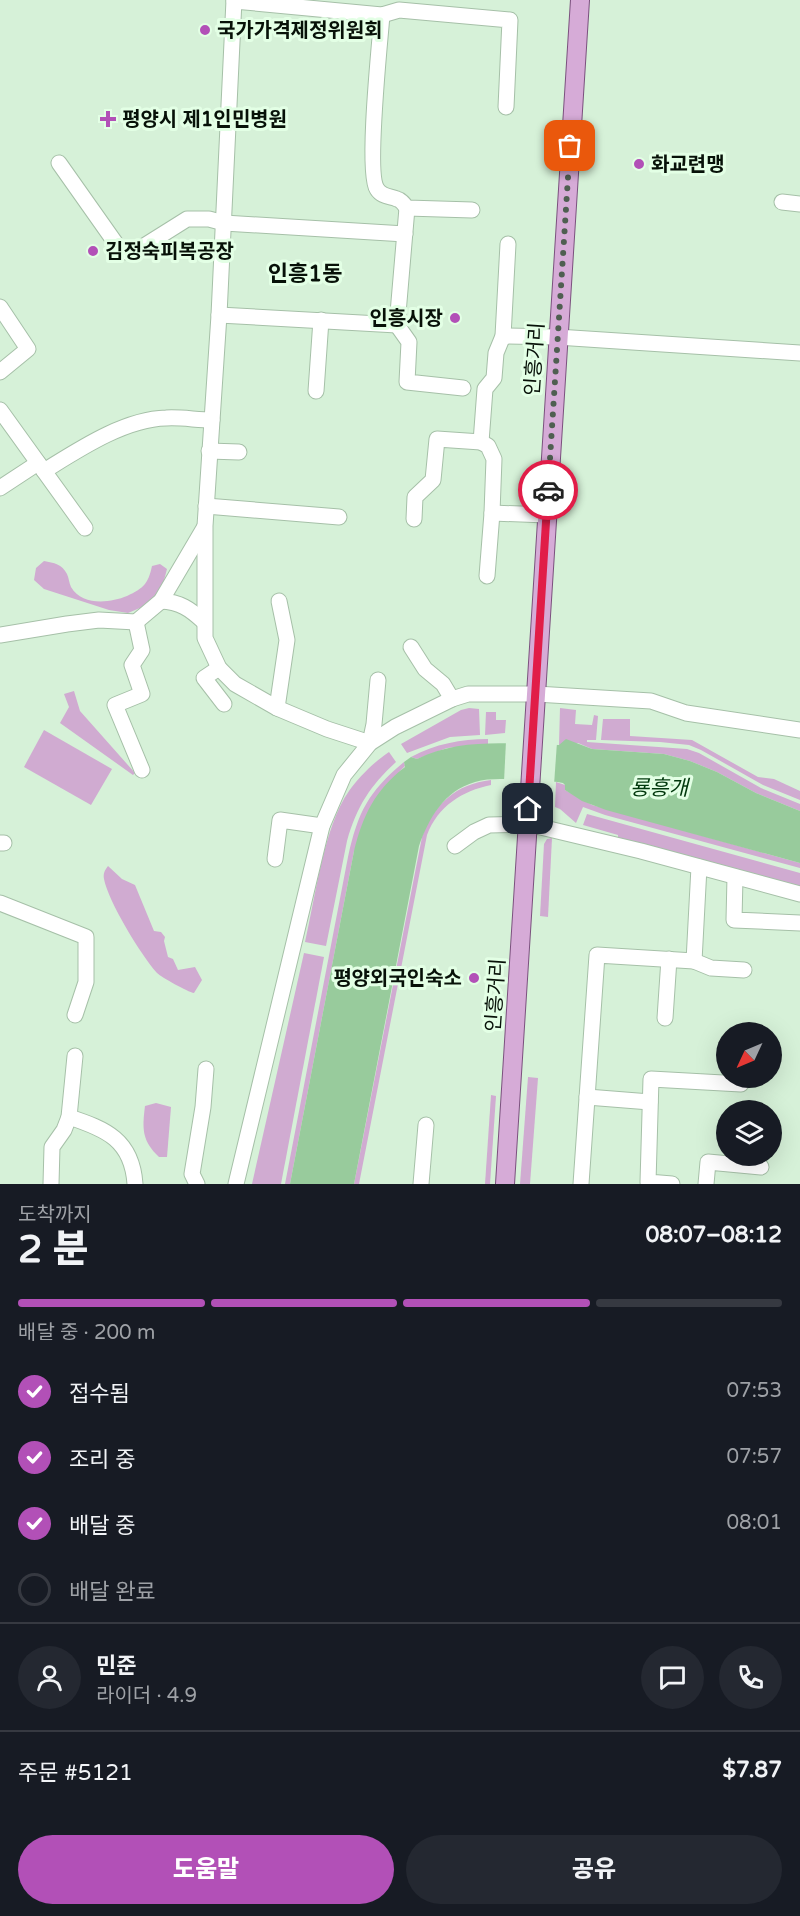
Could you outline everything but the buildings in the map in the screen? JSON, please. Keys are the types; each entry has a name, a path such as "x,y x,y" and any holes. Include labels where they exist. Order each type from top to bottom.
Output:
{"main road":[{"name":"인흥거리","path":"505,1184 580,0"}],"street":[{"path":"370,743 327,729 277,708 235,684 219,668 205,638 203,621 205,526 219,315 234,0 382,15 399,10 510,20 506,107"},
{"path":"382,15 376,83 373,172 376,189 382,195 400,199 407,208 397,325 409,342 407,382 464,388"},
{"path":"59,163 119,248 126,252 136,250 187,219 405,234"},
{"path":"782,202 800,204"},
{"path":"407,208 472,210"},
{"path":"481,442 485,389 494,378 496,352 503,336 508,244"},
{"path":"0,307 28,349 0,372"},
{"path":"219,315 397,325"},
{"path":"316,391 321,320"},
{"path":"503,336 557,337 800,353"},
{"path":"0,410 85,528"},
{"path":"0,488 130,425 164,417 212,420"},
{"path":"414,519 415,497 434,480 437,439 481,442 488,446 494,459 487,576"},
{"path":"209,451 239,452"},
{"path":"206,506 339,517"},
{"path":"492,513 547,514"},
{"path":"0,635 88,621 136,622 161,601 205,526"},
{"path":"161,601 174,602 188,608 203,621"},
{"path":"277,708 287,640 279,601"},
{"path":"136,622 142,651 132,665 142,694 115,705 142,771"},
{"path":"411,647 425,669 443,684 452,699"},
{"path":"219,668 204,678 224,704"},
{"path":"370,743 378,680"},
{"path":"236,1184 322,826 344,775 370,743 395,727 452,699 468,694 536,694 651,701 686,713 800,730"},
{"path":"455,846 474,832 489,825 528,816 641,851 800,894"},
{"path":"275,859 280,820 322,826"},
{"path":"694,961 699,867"},
{"path":"735,877 734,920 800,923"},
{"path":"0,903 86,936 86,982 75,1015"},
{"path":"581,1184 597,955 694,961 711,968 744,970"},
{"path":"665,1018 669,959"},
{"path":"51,1184 52,1147 69,1118 75,1056"},
{"path":"197,1184 192,1174 203,1107 206,1069"},
{"path":"672,1184 648,1182 651,1079 716,1083"},
{"path":"587,1097 650,1102"},
{"path":"69,1118 96,1126 114,1136 126,1152 134,1171 135,1184"},
{"path":"421,1184 426,1125"},
{"path":"706,1184 708,1162 761,1167"}],"shaded area":[{"path":"44,561 63,568 76,593 89,600 97,601 120,598 138,590 147,581 152,566 160,564 167,569 161,592 147,605 128,613 109,610 44,589 34,580 36,568"},
{"path":"74,691 80,711 135,773 133,775 60,723 69,707 64,694"},
{"path":"560,708 576,710 575,724 592,725 594,715 598,716 596,740 587,740 587,742 687,749 699,753 761,788 800,804 800,811 756,793 717,772 690,761 664,754 592,749 578,743 559,745"},
{"path":"479,709 480,735 450,737 407,753 401,744 461,710"},
{"path":"486,712 496,712 496,720 506,720 505,733 485,735"},
{"path":"603,719 630,719 630,736 692,740 758,777 774,779 800,791 800,800 763,785 689,745 601,740"},
{"path":"44,730 112,769 91,805 24,767"},
{"path":"488,739 488,744 447,748 417,759 411,757 448,743"},
{"path":"389,752 396,762 366,797 347,841 326,946 305,942 327,843 340,806 362,775"},
{"path":"404,762 405,766 354,851 290,1184 285,1184 352,841 361,815 373,793"},
{"path":"491,780 491,785 470,791 452,801 438,816 427,835 359,1184 354,1184 422,837 433,815 448,798 467,786"},
{"path":"556,782 565,785 565,790 592,805 800,863 800,868 583,807 576,823 555,807"},
{"path":"587,814 800,873 800,888 618,838 618,835 583,825"},
{"path":"552,838 548,917 540,916 544,844 547,839"},
{"path":"108,866 122,879 135,885 154,931 161,932 165,937 168,957 173,959 178,970 195,967 202,980 194,993 159,975 150,965 118,914 107,889 104,875"},
{"path":"304,953 324,957 281,1184 252,1184"},
{"path":"528,1077 538,1078 530,1184 520,1184"},
{"path":"491,1095 496,1096 490,1184 485,1184"},
{"path":"156,1103 171,1107 167,1157 159,1157 153,1151 144,1134 145,1106"}],"water":[{"name":"룡흥개","path":"566,739 592,749 664,754 690,761 717,772 756,793 800,811 800,863 606,810 582,801 565,790 563,783 492,779 464,786 439,807 419,846 354,1184 290,1184 354,851 366,815 378,794 405,767 404,762 411,757 417,759 451,747 487,743 559,745"}],"pier":[{"path":"506,741 557,742 554,785 504,782"}],"way so far":[{"path":"548,490 570,146"}],"place":[{"name":"국가가격제정위원회","path":"205,30"},
{"name":"평양시 제1인민병원","path":"108,119"},
{"name":"화교련맹","path":"639,164"},
{"name":"김정숙피복공장","path":"93,251"},
{"name":"인흥시장","path":"455,318"},
{"name":"평양외국인숙소","path":"474,978"}],"district":[{"name":"인흥1동","path":"305,273"}],"route":[{"path":"528,809 548,490"}]}
